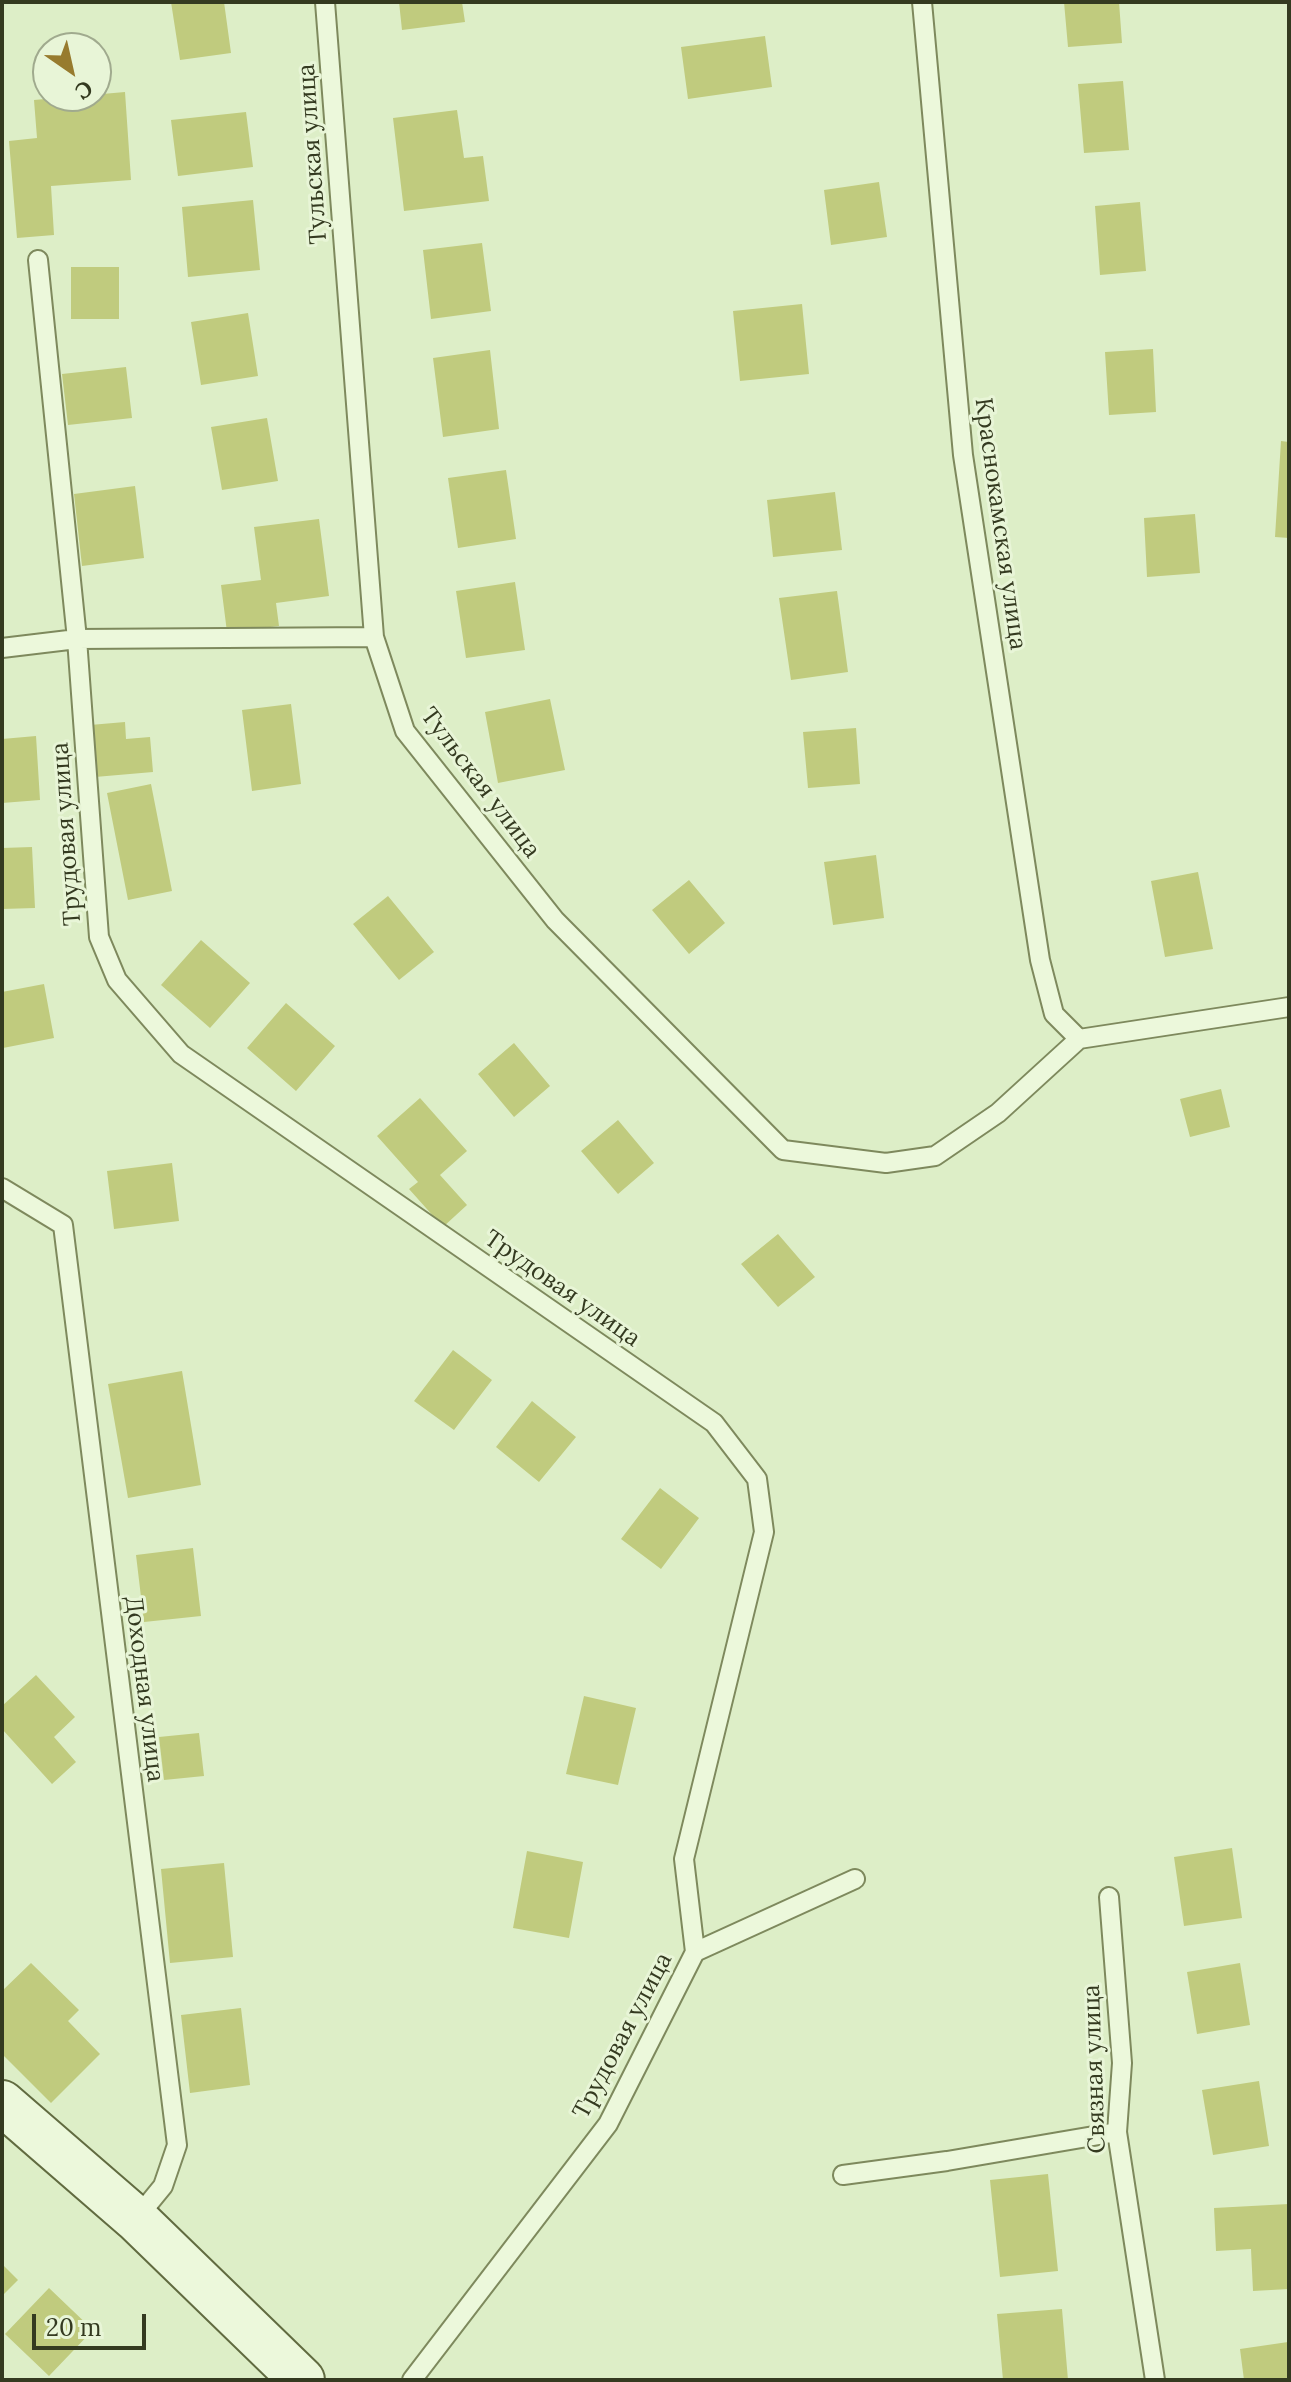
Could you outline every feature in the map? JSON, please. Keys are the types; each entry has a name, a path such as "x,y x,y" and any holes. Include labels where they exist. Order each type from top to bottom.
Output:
{"street":[{"path":"2,2103 136,2219 302,2380"}],"lane":[{"name":"Тульская улица","path":"325,2 374,637 405,731 555,920 783,1150 886,1163 935,1156 998,1113 1079,1039"},
{"name":"Краснокамская улица","path":"922,2 963,455 1040,960 1054,1014 1079,1039"},
{"name":"Трудовая улица","path":"38,260 77,639 99,937 117,980 181,1054 714,1423 757,1479 764,1532 684,1859 695,1952 608,2124 412,2380"},
{"path":"2,648 77,639 374,637"},
{"path":"1079,1039 1289,1007"},
{"name":"Доходная улица","path":"2,1188 63,1225 177,2145 163,2186 136,2219"},
{"path":"695,1952 855,1879"},
{"name":"Связная улица","path":"1109,1897 1122,2063 1117,2132 1155,2380"},
{"path":"843,2175 1117,2132"}],"building":[{"path":"171,2 224,2 231,53 180,60"},
{"path":"399,2 462,2 465,22 402,30"},
{"path":"1064,2 1119,2 1122,43 1068,47"},
{"path":"765,36 772,87 688,99 681,47"},
{"path":"1123,81 1129,150 1084,153 1078,84"},
{"path":"125,92 131,180 51,186 54,235 17,238 9,141 37,138 35,112 112,112 112,93"},
{"path":"457,110 464,158 483,156 489,201 404,211 393,118"},
{"path":"246,112 253,167 178,176 171,120"},
{"path":"879,182 887,237 831,245 824,190"},
{"path":"253,200 260,270 188,277 182,207"},
{"path":"1140,202 1146,271 1100,275 1095,206"},
{"path":"482,243 491,311 431,319 423,250"},
{"path":"71,267 119,267 119,319 71,319"},
{"path":"802,304 809,374 740,381 733,311"},
{"path":"248,313 258,376 201,385 191,322"},
{"path":"1153,349 1156,412 1109,415 1105,352"},
{"path":"490,350 499,429 443,437 433,358"},
{"path":"126,367 132,418 68,425 62,374"},
{"path":"267,418 278,481 222,490 211,427"},
{"path":"1281,441 1289,442 1289,538 1275,537"},
{"path":"506,470 516,539 458,548 448,478"},
{"path":"135,486 144,558 82,566 74,494"},
{"path":"835,492 842,550 773,557 767,500"},
{"path":"1195,514 1200,573 1147,577 1144,518"},
{"path":"319,519 329,596 276,603 279,626 227,632 221,585 261,580 254,527"},
{"path":"515,582 525,650 466,658 456,591"},
{"path":"837,591 848,672 791,680 779,598"},
{"path":"550,699 565,770 498,783 485,712"},
{"path":"291,704 301,784 252,791 242,710"},
{"path":"125,722 126,739 150,737 153,772 95,777 90,725"},
{"path":"856,728 860,784 808,788 803,732"},
{"path":"36,736 40,800 2,803 2,739"},
{"path":"151,784 172,891 128,900 107,793"},
{"path":"32,847 35,908 2,909 2,848"},
{"path":"876,855 884,918 833,925 824,862"},
{"path":"1198,872 1213,949 1165,957 1151,881"},
{"path":"689,880 725,923 689,954 652,910"},
{"path":"388,896 434,952 399,980 353,924"},
{"path":"201,940 250,983 210,1028 161,985"},
{"path":"44,984 54,1038 3,1048 2,992"},
{"path":"286,1003 335,1046 296,1091 247,1048"},
{"path":"514,1043 550,1086 514,1117 478,1074"},
{"path":"1221,1089 1230,1127 1190,1137 1180,1099"},
{"path":"420,1098 467,1151 440,1175 467,1205 443,1227 409,1189 418,1182 377,1136"},
{"path":"618,1120 654,1163 618,1194 581,1151"},
{"path":"172,1163 179,1221 114,1229 107,1171"},
{"path":"778,1234 815,1277 778,1307 741,1264"},
{"path":"453,1350 492,1380 454,1430 414,1401"},
{"path":"182,1371 201,1485 128,1498 108,1384"},
{"path":"532,1401 576,1437 539,1482 496,1447"},
{"path":"660,1488 699,1518 661,1569 621,1539"},
{"path":"193,1548 201,1616 144,1622 136,1555"},
{"path":"36,1675 75,1717 54,1737 76,1762 52,1784 2,1729 2,1706"},
{"path":"584,1696 636,1708 618,1785 566,1774"},
{"path":"199,1733 204,1776 164,1780 159,1737"},
{"path":"1232,1848 1242,1918 1184,1926 1174,1857"},
{"path":"527,1851 583,1862 569,1938 513,1928"},
{"path":"224,1863 233,1957 170,1963 161,1869"},
{"path":"31,1963 79,2010 68,2021 100,2054 51,2103 2,2054 2,1991"},
{"path":"1240,1963 1250,2025 1197,2034 1187,1972"},
{"path":"241,2008 250,2085 190,2093 181,2015"},
{"path":"1259,2081 1269,2146 1213,2155 1202,2090"},
{"path":"1048,2174 1058,2271 1000,2277 990,2180"},
{"path":"1289,2204 1289,2289 1253,2291 1251,2249 1216,2251 1214,2208"},
{"path":"2,2264 18,2280 2,2296"},
{"path":"49,2288 93,2330 49,2376 5,2334"},
{"path":"1062,2309 1068,2380 1003,2380 997,2314"},
{"path":"1288,2342 1289,2380 1244,2380 1240,2349"}]}
